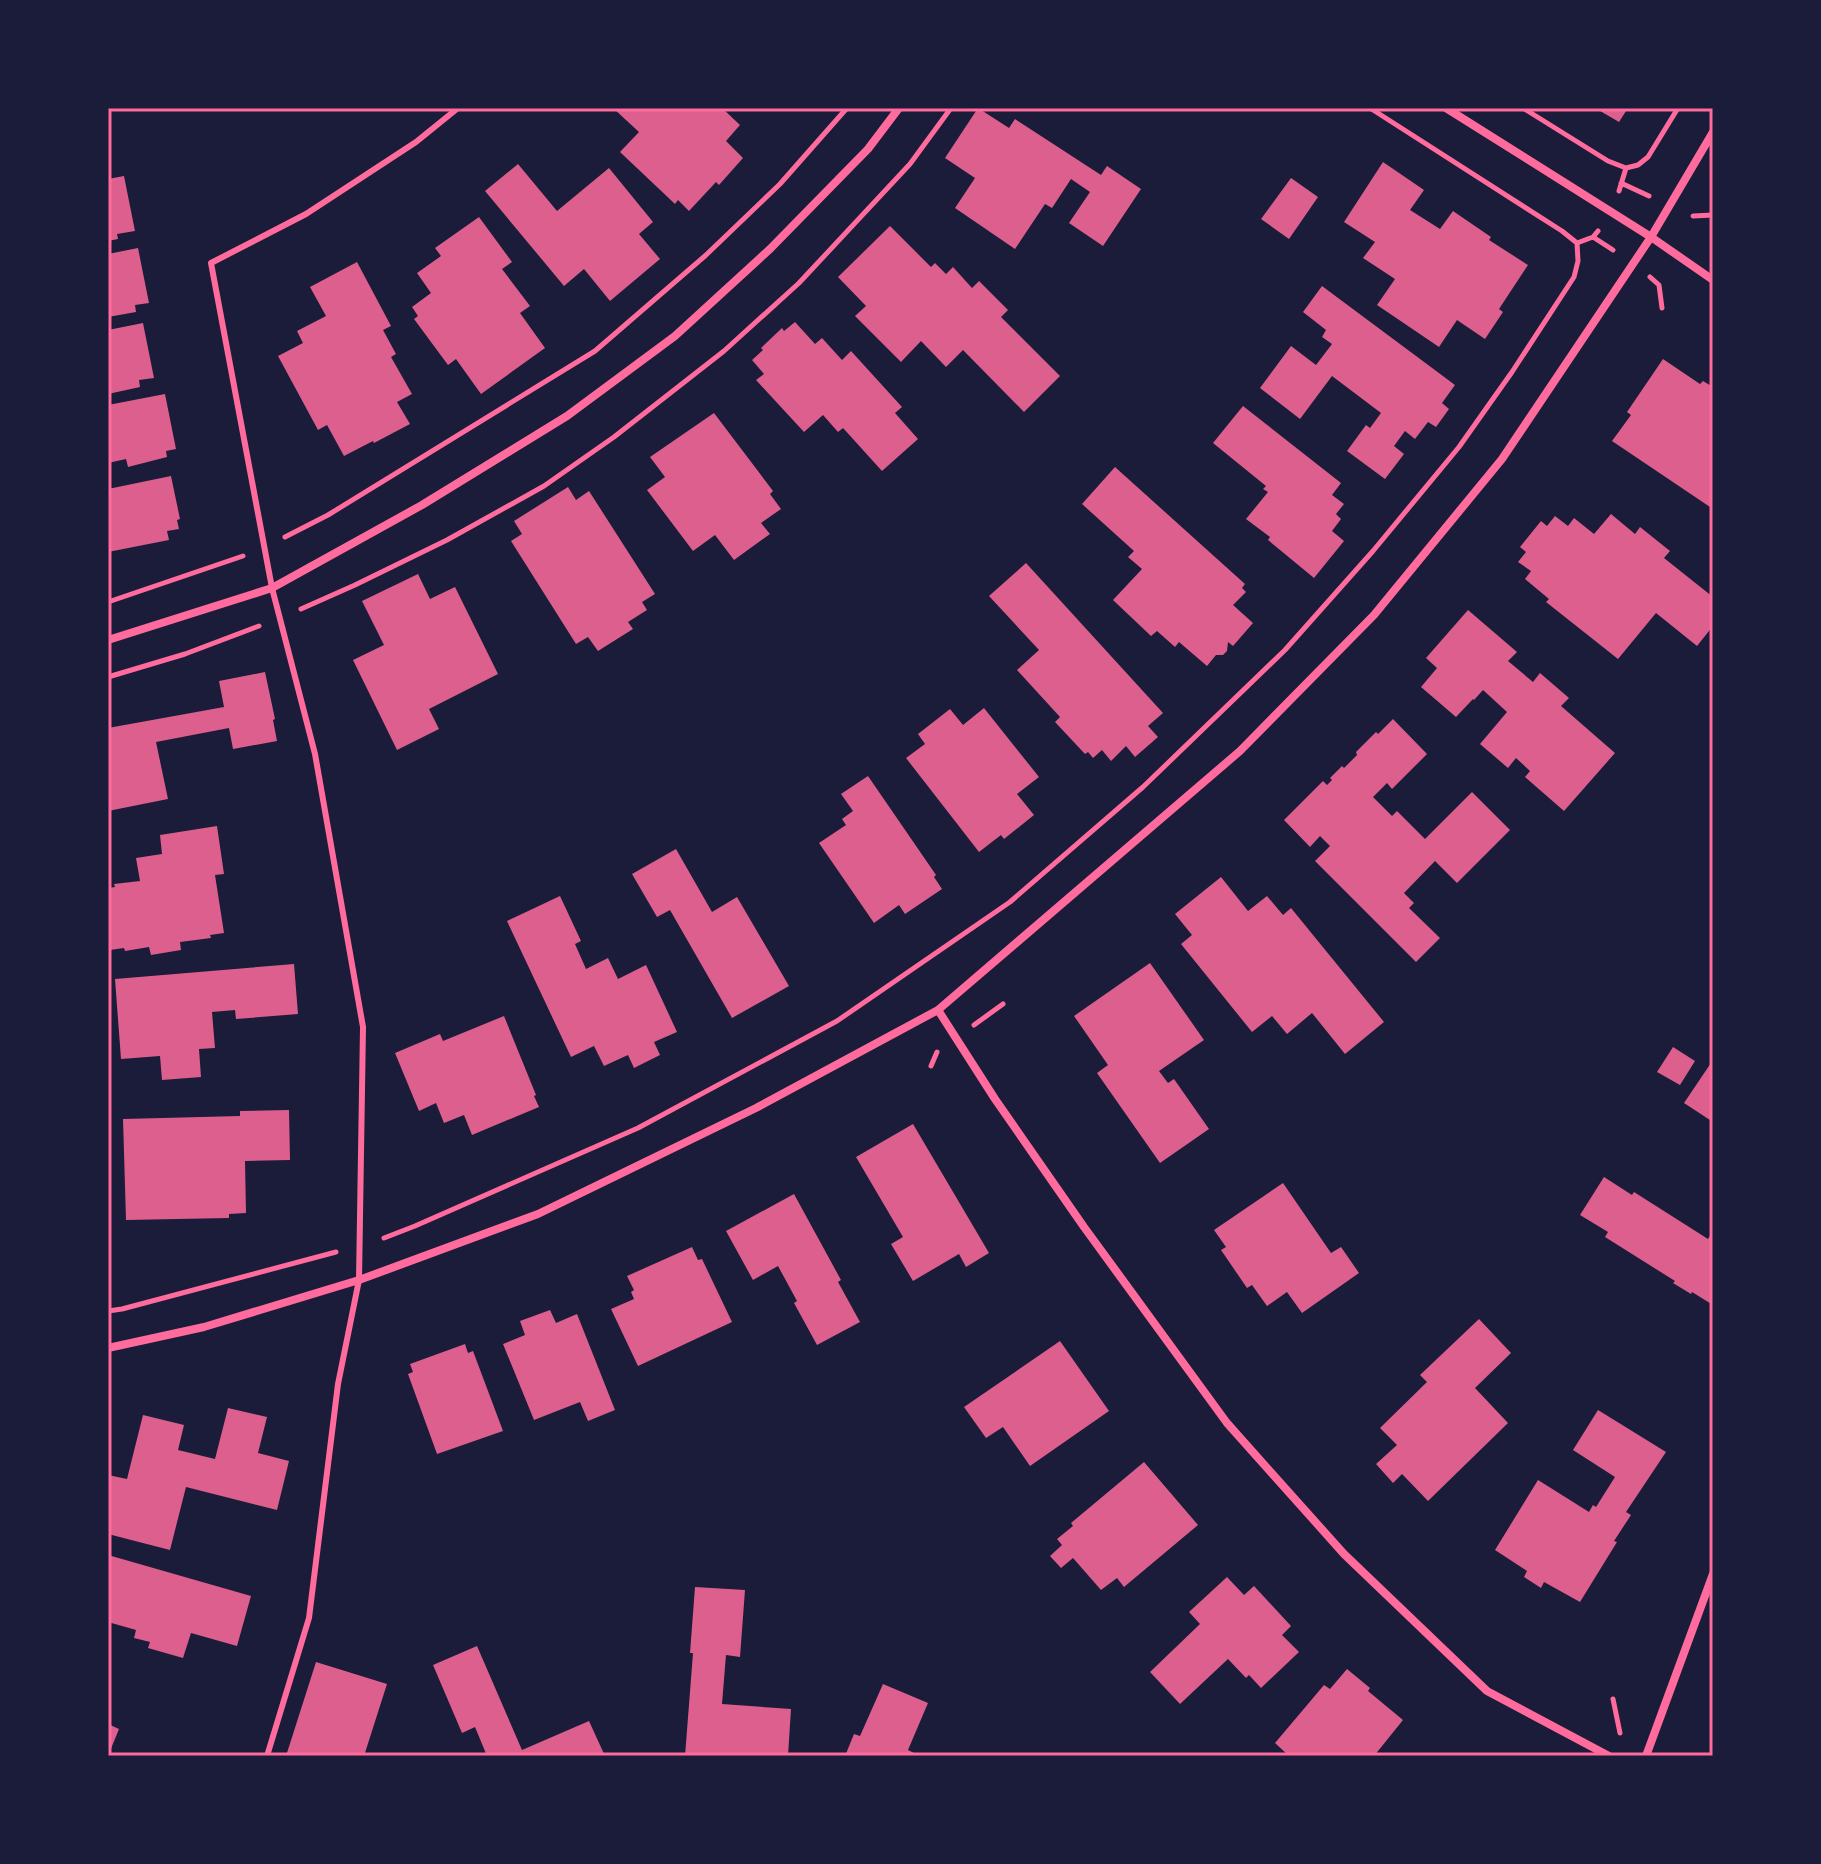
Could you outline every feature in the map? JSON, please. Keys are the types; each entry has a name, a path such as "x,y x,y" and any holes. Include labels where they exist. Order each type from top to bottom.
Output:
{"street":[{"path":"108,640 272,588 422,505 567,416 675,336 770,249 868,149 899,108"},
{"path":"1446,108 1651,237 1713,280"},
{"path":"108,1348 204,1327 359,1280 538,1214 756,1108 938,1010 1240,751 1374,615 1502,459 1651,237 1713,132"},
{"path":"938,1010 1066,1202 1227,1423 1344,1554 1487,1691 1609,1756"},
{"path":"1646,1756 1713,1574"}],"lane":[{"path":"267,1756 309,1618 338,1384 359,1280 363,1027 315,754 272,588 211,263 306,214 416,142 458,108"}],"path":[{"path":"108,602 265,548 328,515 595,351 706,255 780,184 847,108"},
{"path":"108,1311 360,1246 415,1226 638,1128 837,1021 1010,902 1143,787 1274,661 1373,551 1459,447 1574,277 1578,261 1577,243 1370,108"},
{"path":"1523,108 1608,161 1626,168 1638,165 1648,157 1678,108"},
{"path":"1577,243 1593,237 1612,213 1626,168"},
{"path":"1613,1699 1621,1737"}],"building":[{"path":"613,108 722,108 740,125 726,141 743,158 719,185 716,182 689,211 678,200 675,204 620,152 639,132"},
{"path":"978,108 1009,128 1015,119 1101,175 1107,166 1141,189 1103,246 1069,223 1090,192 1071,179 1052,208 1045,204 1015,249 955,208 975,178 945,158"},
{"path":"1595,108 1628,108 1619,122"},
{"path":"1383,162 1424,190 1410,210 1440,229 1453,211 1491,237 1489,240 1528,265 1499,309 1503,312 1485,339 1457,320 1439,347 1377,305 1395,279 1363,258 1375,242 1344,222"},
{"path":"518,164 557,211 609,168 653,222 639,234 660,259 610,301 584,269 564,286 485,191"},
{"path":"124,176 135,231 117,234 118,239 108,241 108,179"},
{"path":"1291,178 1318,197 1289,239 1261,219"},
{"path":"479,217 512,262 502,269 530,306 520,313 545,348 481,394 456,359 448,365 414,319 418,316 412,307 431,293 417,273 441,256 435,248"},
{"path":"890,226 931,267 935,263 946,274 953,267 972,288 979,281 1008,310 1001,317 1060,376 1024,412 963,350 946,367 921,341 901,362 855,316 866,306 838,277"},
{"path":"138,248 149,303 135,305 136,312 108,317 108,254"},
{"path":"357,262 391,326 383,330 396,354 391,357 412,394 397,402 410,424 344,456 327,425 318,430 278,356 303,343 297,331 326,316 310,287"},
{"path":"1322,286 1455,385 1442,403 1449,409 1436,427 1428,422 1415,439 1405,431 1394,446 1404,454 1385,479 1347,451 1366,425 1370,428 1381,413 1332,376 1300,419 1260,388 1291,346 1316,365 1332,344 1322,337 1326,330 1303,312"},
{"path":"795,322 815,344 822,338 842,360 851,351 902,407 895,413 918,439 882,471 843,428 838,432 823,415 804,432 756,380 764,374 752,360 782,328 784,331"},
{"path":"143,323 154,378 139,380 140,387 108,394 108,330"},
{"path":"1663,359 1700,384 1703,381 1713,387 1713,502 1710,507 1612,441 1631,415 1627,412"},
{"path":"165,394 176,449 166,451 167,457 128,467 126,459 108,463 108,405"},
{"path":"1243,406 1341,483 1332,495 1344,504 1336,514 1341,519 1332,531 1344,541 1314,578 1246,519 1268,492 1263,489 1266,486 1213,443"},
{"path":"714,413 773,491 770,494 781,509 761,523 770,534 734,560 715,535 693,551 647,490 665,477 650,457"},
{"path":"1115,467 1245,584 1242,588 1246,592 1233,605 1253,623 1233,646 1228,642 1227,651 1216,655 1207,666 1179,642 1175,647 1157,631 1151,636 1113,600 1142,569 1128,557 1134,551 1082,504"},
{"path":"171,476 180,519 177,520 179,529 167,531 169,540 108,552 108,489"},
{"path":"568,487 576,500 589,491 655,594 642,602 647,610 628,622 633,629 598,651 588,637 576,644 511,541 522,534 514,521"},
{"path":"1611,514 1635,534 1640,527 1670,551 1664,558 1713,597 1713,626 1697,646 1656,613 1618,659 1546,602 1549,599 1525,579 1531,571 1518,562 1526,552 1520,547 1541,521 1547,526 1555,516 1568,526 1574,518 1594,534"},
{"path":"1026,563 1163,713 1148,726 1158,737 1135,757 1126,746 1111,761 1102,750 1093,758 1088,752 1085,754 1055,722 1060,717 1017,670 1039,650 989,596"},
{"path":"418,574 430,599 455,587 498,674 429,709 439,729 397,750 353,660 384,645 362,601"},
{"path":"1468,610 1517,652 1508,661 1533,682 1540,673 1569,698 1561,706 1615,753 1564,811 1525,777 1530,771 1516,758 1508,768 1480,744 1507,712 1483,690 1456,717 1421,687 1437,668 1426,658"},
{"path":"265,672 277,741 233,749 229,728 156,742 168,799 108,811 108,728 224,707 219,681"},
{"path":"984,708 1039,777 1017,794 1034,815 1004,839 1001,835 979,852 906,758 925,744 918,734 950,709 963,725"},
{"path":"1393,719 1427,754 1392,789 1387,783 1373,797 1392,816 1397,811 1425,839 1472,792 1510,830 1457,883 1435,861 1404,893 1414,903 1409,908 1440,938 1416,962 1315,861 1330,846 1320,836 1310,847 1284,820 1323,781 1327,785 1332,780 1330,778 1357,755 1356,752 1376,732 1378,734"},
{"path":"868,776 936,875 934,877 942,889 905,914 899,905 874,923 819,843 846,825 842,819 853,811 841,794"},
{"path":"217,826 224,874 215,875 224,933 180,942 181,950 151,955 149,947 110,950 108,888 115,887 114,884 140,881 136,858 162,854 160,835"},
{"path":"676,849 712,912 737,897 789,986 732,1018 670,910 657,917 632,874"},
{"path":"1221,877 1248,911 1267,896 1283,915 1291,908 1384,1022 1345,1054 1312,1013 1287,1034 1272,1016 1252,1032 1181,944 1192,935 1175,914"},
{"path":"560,896 581,941 575,944 586,969 608,958 618,979 646,965 677,1032 654,1042 660,1055 634,1068 628,1055 604,1066 594,1046 571,1057 507,921"},
{"path":"1150,963 1204,1040 1159,1071 1168,1083 1174,1079 1209,1129 1160,1163 1097,1073 1108,1065 1074,1016"},
{"path":"294,964 298,1014 236,1019 235,1010 212,1012 215,1048 199,1049 201,1077 162,1080 160,1056 121,1059 115,979"},
{"path":"504,1016 539,1107 472,1135 464,1115 444,1123 436,1103 419,1111 395,1053 440,1034 443,1041"},
{"path":"1673,1047 1695,1061 1680,1085 1657,1072"},
{"path":"1713,1060 1713,1122 1684,1103"},
{"path":"289,1110 290,1160 245,1161 246,1213 229,1214 229,1218 126,1220 123,1119 240,1116 240,1111"},
{"path":"913,1124 989,1253 966,1267 959,1254 913,1281 891,1244 903,1237 856,1157"},
{"path":"1604,1177 1632,1195 1634,1192 1708,1239 1713,1231 1713,1305 1673,1283 1675,1281 1605,1237 1608,1232 1580,1215"},
{"path":"1283,1183 1331,1253 1341,1247 1359,1273 1302,1313 1287,1292 1267,1306 1252,1285 1247,1288 1221,1250 1226,1247 1214,1230"},
{"path":"794,1194 860,1322 817,1345 778,1266 753,1280 726,1231"},
{"path":"692,1247 698,1260 702,1259 732,1322 638,1366 611,1309 634,1299 631,1292 634,1290 627,1276"},
{"path":"550,1310 556,1323 577,1314 615,1410 588,1421 580,1402 534,1420 503,1344 525,1335 520,1321"},
{"path":"1479,1319 1511,1353 1475,1388 1508,1423 1428,1501 1402,1474 1393,1483 1376,1464 1397,1445 1380,1428 1427,1382 1420,1375"},
{"path":"1060,1341 1109,1411 1030,1466 1003,1427 986,1438 964,1407"},
{"path":"465,1344 468,1353 473,1351 503,1431 437,1454 408,1374 413,1372 410,1364"},
{"path":"228,1408 267,1417 258,1453 289,1461 277,1510 186,1487 170,1550 108,1534 108,1475 127,1479 143,1415 184,1425 178,1450 215,1459"},
{"path":"1598,1410 1666,1452 1626,1512 1631,1515 1580,1602 1544,1582 1541,1588 1524,1577 1527,1571 1495,1550 1538,1480 1589,1512 1593,1505 1596,1507 1615,1477 1573,1450"},
{"path":"1144,1462 1198,1525 1124,1587 1117,1578 1101,1590 1073,1558 1061,1568 1050,1556 1062,1545 1057,1539 1073,1526 1071,1523"},
{"path":"108,1555 251,1596 237,1646 191,1633 183,1658 148,1648 150,1642 134,1638 136,1630 108,1622"},
{"path":"1227,1577 1244,1595 1254,1586 1291,1626 1282,1635 1299,1652 1261,1688 1228,1659 1180,1704 1150,1672 1200,1624 1189,1612"},
{"path":"695,1587 745,1590 740,1657 726,1655 722,1704 791,1709 788,1756 685,1756"},
{"path":"477,1646 522,1750 589,1721 605,1756 487,1756 475,1727 462,1733 433,1665"},
{"path":"316,1662 387,1684 364,1756 286,1756"},
{"path":"1347,1669 1403,1720 1374,1756 1289,1756 1275,1743 1324,1685 1330,1689"},
{"path":"883,1684 928,1703 908,1750 920,1756 845,1756 854,1734 860,1736"},
{"path":"108,1724 119,1729 108,1756"}]}
